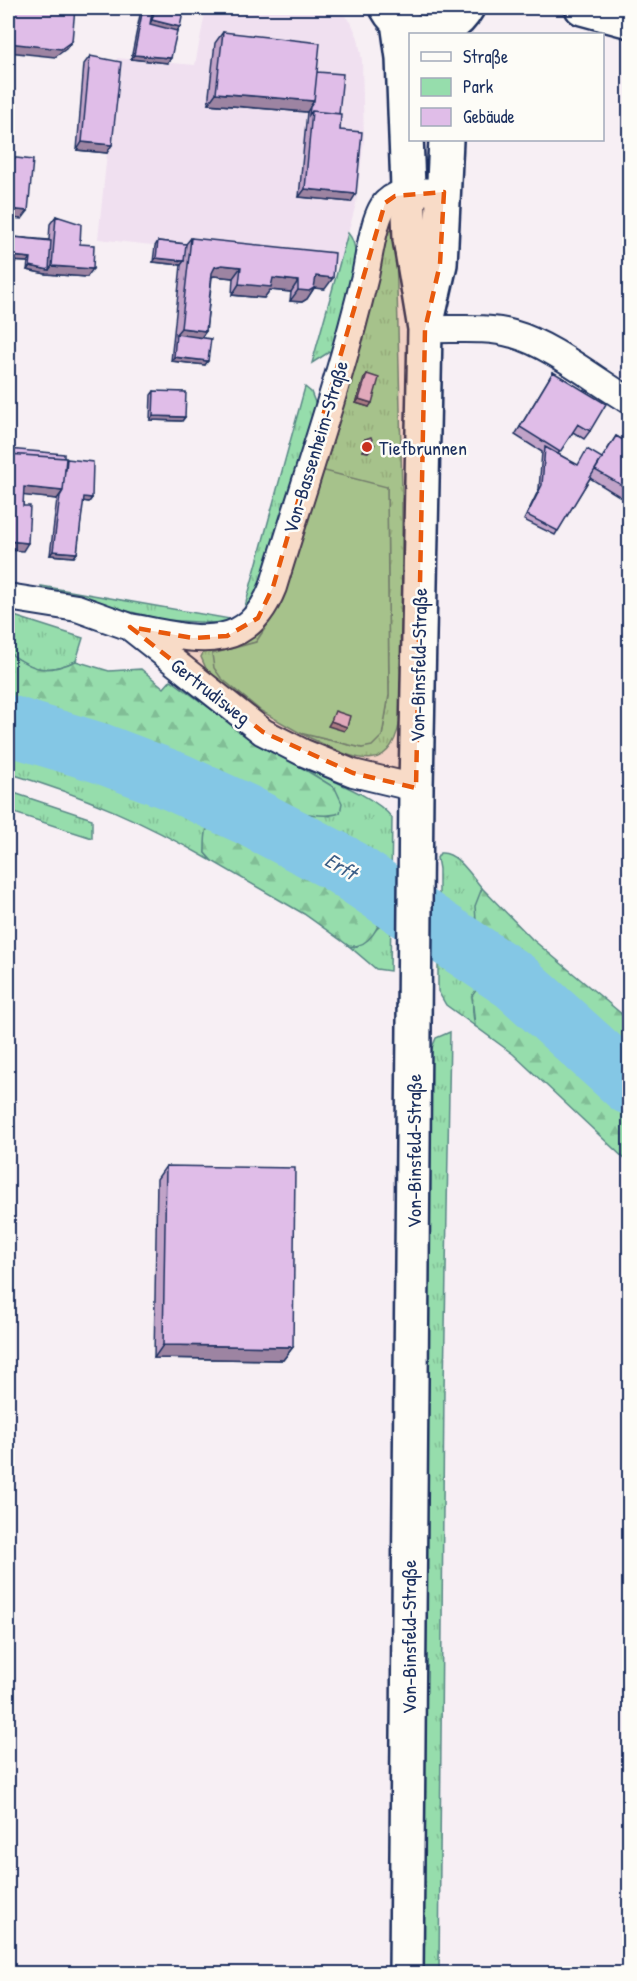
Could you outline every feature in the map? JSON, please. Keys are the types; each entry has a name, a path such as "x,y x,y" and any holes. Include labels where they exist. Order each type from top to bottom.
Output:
{"main road":[{"path":"582,8 630,21"},
{"path":"389,13 413,31 431,33 447,28 465,15"},
{"name":"Von-Binsfeld-Straße","path":"389,13 403,58 410,239 425,329 416,788 406,1974"},
{"name":"Von-Binsfeld-Straße","path":"425,329 440,264 447,141"}],"street":[{"name":"Von-Bassenheim-Straße","path":"130,627 193,638 227,636 246,629 258,618 273,587 296,512 359,303 378,220 385,203 395,196 408,193 444,192"},
{"path":"425,329 498,331 513,334 543,347 630,401"},
{"name":"Gertrudisweg","path":"8,597 77,608 130,627 263,732 304,753 353,773 416,788"}],"highlighted area":[{"path":"444,192 440,264 425,329 416,788 353,773 263,732 130,627 193,638 227,636 258,618 273,587 312,458 375,229 385,203 395,196"}],"shaded area":[{"path":"206,8 337,8 351,22 358,38 362,60 364,141 356,204 339,266 98,239 117,58 195,65"}],"green space":[{"path":"387,230 392,231 396,247 402,491 402,708 397,732 389,748 379,757 367,759 336,750 300,733 362,748 382,736 389,695 387,487 284,593 276,612 256,642 212,654 221,678 261,711 208,673 201,657 205,649 243,638"},
{"path":"348,233 354,243 356,257 352,289 334,349 312,363"},
{"path":"305,387 311,392 316,405 260,595 246,617 241,620"},
{"path":"321,470 387,487 389,695 382,736 372,746 362,748 300,733 261,711 221,678 214,668 212,654 256,642 276,612 284,593"},
{"path":"41,586 240,621 232,624 164,620 41,590"},
{"path":"8,614 83,638 76,661 56,668 40,668 25,663 8,652"},
{"path":"8,652 33,667 56,668 76,661 109,671 141,669 164,688 171,680 238,729 335,788 342,803 340,813 322,815 271,805 127,749 8,711"},
{"path":"8,736 105,766 218,816 210,821 205,853 212,861 113,811 8,773"},
{"path":"298,765 362,795 392,818 391,882 333,842 234,792 298,811 330,816 335,788"},
{"path":"8,791 92,819 92,838 8,811"},
{"path":"218,816 300,856 383,909 373,935 363,943 349,946 304,914 212,861 205,853 205,837 210,823"},
{"path":"440,853 446,853 458,860 482,888 474,924 477,935 439,911 437,858"},
{"path":"482,888 532,939 629,1020 629,1065 571,1011 477,935 475,906"},
{"path":"383,909 391,914 390,971 376,969 349,946 356,947 380,926"},
{"path":"438,944 489,980 478,990 473,1000 475,1026 446,1005 438,991"},
{"path":"489,980 611,1081 629,1102 629,1163 513,1054 475,1026 472,996 479,986"},
{"path":"450,1032 444,1388 439,1973 423,1974 429,1055 436,1038"}],"building":[{"path":"8,8 75,8 72,41 61,49 8,43"},
{"path":"143,8 153,8 150,24 177,31 171,58 134,55"},
{"path":"155,8 184,8 180,27 152,20"},
{"path":"223,32 320,43 314,101 216,93"},
{"path":"90,56 121,62 112,145 82,142"},
{"path":"317,72 343,74 339,114 312,111 309,115 314,101"},
{"path":"312,111 341,114 340,130 362,132 356,194 305,189"},
{"path":"8,157 33,160 28,211 8,209"},
{"path":"56,216 81,224 80,244 94,245 93,269 52,266"},
{"path":"13,237 51,241 49,270 30,266 31,258 12,256"},
{"path":"191,238 335,253 333,278 316,276 314,288 309,291 298,290 298,281 273,278 271,287 239,284 241,267 222,265 215,267 212,273 206,331 181,328"},
{"path":"158,241 186,244 184,261 156,258"},
{"path":"176,334 211,339 208,361 174,357"},
{"path":"553,372 606,404 590,431 578,424 560,452 520,427"},
{"path":"367,374 379,378 372,403 359,399"},
{"path":"154,391 186,392 185,417 153,416"},
{"path":"616,436 630,444 630,490 595,470"},
{"path":"371,437 374,445 371,448 366,447 365,439"},
{"path":"545,447 578,465 587,449 602,458 558,531 527,515 542,485"},
{"path":"8,449 64,454 64,458 8,454"},
{"path":"8,454 66,458 63,491 24,487 23,506 30,506 28,543 8,541"},
{"path":"67,459 93,462 92,498 84,497 77,553 53,551"},
{"path":"335,711 350,716 347,727 331,721"},
{"path":"166,1166 295,1168 293,1347 163,1345"}],"waterway":[{"name":"Erft","path":"8,725 100,753 176,782 245,814 339,863 515,981 630,1085"}],"place":[{"name":"Tiefbrunnen","path":"367,447"}]}
